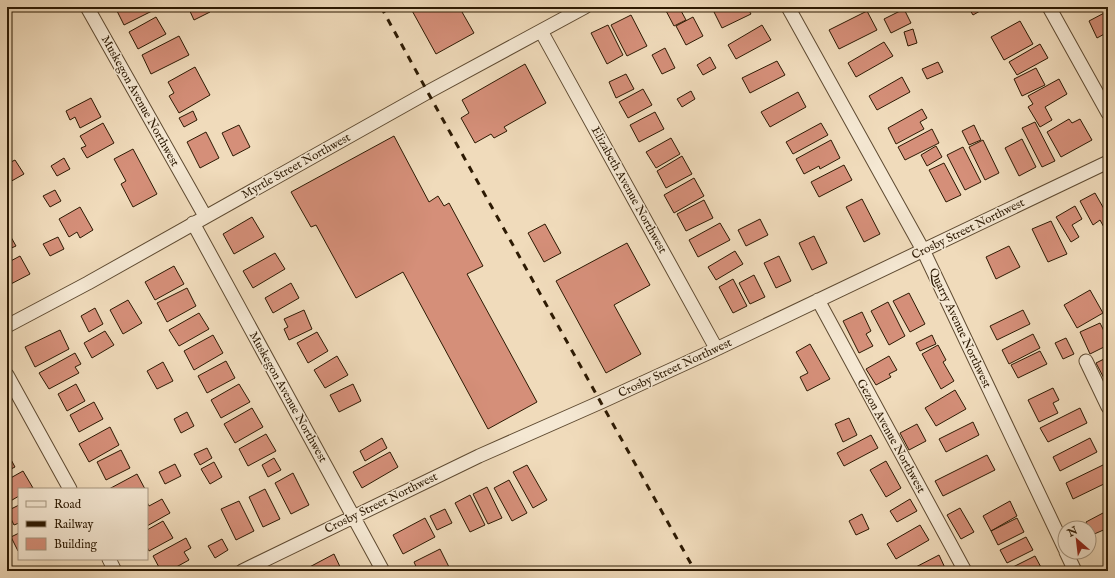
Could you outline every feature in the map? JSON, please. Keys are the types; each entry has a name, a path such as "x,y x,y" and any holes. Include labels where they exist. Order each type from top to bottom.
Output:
{"street":[{"name":"Muskegon Avenue Northwest","path":"87,7 205,216"},
{"name":"Myrtle Street Northwest","path":"7,326 88,283 428,92 585,7"},
{"name":"Quarry Avenue Northwest","path":"788,7 923,250 1057,532"},
{"path":"1049,7 1108,113"},
{"name":"Elizabeth Avenue Northwest","path":"541,31 716,348"},
{"name":"Crosby Street Northwest","path":"242,571 478,456 601,402 1108,162"},
{"name":"Muskegon Avenue Northwest","path":"193,223 383,571"},
{"name":"Gezon Avenue Northwest","path":"818,300 965,571"},
{"path":"1086,361 1108,407"},
{"path":"7,375 69,488"},
{"path":"110,560 115,571"},
{"path":"1070,560 1075,571"}],"building":[{"path":"115,7 150,7 152,11 124,25"},
{"path":"188,7 208,7 210,12 194,20"},
{"path":"410,7 471,7 462,12 474,33 436,54"},
{"path":"664,7 679,7 686,20 674,26"},
{"path":"724,7 747,7 751,14 722,28 714,12"},
{"path":"968,7 987,7 973,15"},
{"path":"904,9 911,23 891,33 884,19"},
{"path":"867,11 877,30 839,49 829,30"},
{"path":"1108,11 1108,32 1097,38 1089,21"},
{"path":"631,15 647,46 627,56 611,25"},
{"path":"156,17 166,34 138,49 129,32"},
{"path":"693,17 703,36 686,45 676,26"},
{"path":"1020,21 1033,44 1004,60 991,37"},
{"path":"608,25 623,55 607,64 591,33"},
{"path":"762,25 771,40 736,59 728,45"},
{"path":"913,29 917,43 908,46 904,32"},
{"path":"179,36 189,55 151,74 142,55"},
{"path":"884,42 893,56 856,77 848,63"},
{"path":"1040,44 1048,58 1017,75 1009,62"},
{"path":"665,48 675,68 662,74 652,55"},
{"path":"710,57 716,68 703,75 697,65"},
{"path":"777,61 785,75 750,93 742,78"},
{"path":"938,62 943,72 927,79 922,69"},
{"path":"525,64 546,103 504,127 507,131 494,138 491,134 475,143 461,118 469,113 462,100"},
{"path":"195,67 210,95 179,113 169,96 174,93 168,82"},
{"path":"1036,68 1045,85 1022,96 1014,79"},
{"path":"626,74 634,89 616,98 609,82"},
{"path":"902,77 910,92 877,110 869,96"},
{"path":"1059,79 1067,94 1045,107 1052,120 1040,127 1028,107 1033,104 1028,96"},
{"path":"643,89 652,105 628,118 619,102"},
{"path":"691,91 695,99 682,107 677,99"},
{"path":"798,92 806,107 770,127 761,112"},
{"path":"91,98 101,117 80,128 75,117 70,120 66,111"},
{"path":"922,109 927,118 920,122 924,129 896,144 888,128"},
{"path":"193,111 197,120 184,127 179,118"},
{"path":"655,112 664,129 639,142 630,125"},
{"path":"1069,119 1072,123 1080,119 1092,140 1061,157 1047,132"},
{"path":"1035,122 1055,161 1042,167 1022,128"},
{"path":"103,123 114,143 87,158 81,148 86,146 80,136"},
{"path":"821,123 828,135 793,154 786,142"},
{"path":"239,125 250,147 233,156 222,133"},
{"path":"974,125 981,140 969,145 962,131"},
{"path":"932,129 939,143 905,160 898,147"},
{"path":"206,132 219,158 200,168 187,142"},
{"path":"394,136 429,202 438,196 444,206 449,203 483,266 467,274 537,402 488,429 403,272 356,298 316,225 311,227 291,192"},
{"path":"671,138 680,154 656,168 646,152"},
{"path":"1022,139 1036,167 1019,176 1005,148"},
{"path":"831,140 840,158 820,169 819,166 804,174 796,159"},
{"path":"983,140 999,173 985,180 969,147"},
{"path":"936,146 942,157 927,166 921,155"},
{"path":"963,147 981,182 965,190 947,155"},
{"path":"133,149 157,194 133,207 121,184 126,181 114,159"},
{"path":"682,156 692,174 666,188 657,171"},
{"path":"64,158 70,169 57,176 51,166"},
{"path":"15,160 24,174 8,183 7,164"},
{"path":"944,163 961,195 946,202 929,170"},
{"path":"844,165 852,180 819,197 811,182"},
{"path":"694,178 704,196 674,213 664,195"},
{"path":"55,190 61,201 50,207 43,196"},
{"path":"1095,193 1108,216 1108,229 1106,231 1100,220 1093,225 1080,201"},
{"path":"862,199 880,234 864,242 846,207"},
{"path":"704,200 713,218 686,231 677,214"},
{"path":"1075,206 1082,219 1072,225 1079,237 1071,242 1056,217"},
{"path":"80,207 93,230 80,238 77,232 69,237 59,219"},
{"path":"252,217 264,237 234,254 223,234"},
{"path":"760,219 768,235 746,246 738,230"},
{"path":"1051,221 1067,254 1048,262 1032,229"},
{"path":"720,223 730,240 698,257 689,240"},
{"path":"545,224 561,253 544,262 528,233"},
{"path":"7,230 16,246 7,250"},
{"path":"814,236 827,263 812,270 799,243"},
{"path":"58,237 64,249 50,256 43,244"},
{"path":"627,243 650,285 614,305 641,354 606,373 556,281"},
{"path":"1009,246 1020,267 996,279 986,257"},
{"path":"735,251 743,264 716,280 708,267"},
{"path":"275,253 285,269 253,288 243,271"},
{"path":"20,256 30,274 7,286 7,263"},
{"path":"779,256 791,281 776,288 764,263"},
{"path":"174,266 184,284 155,300 145,282"},
{"path":"754,275 765,297 750,304 739,283"},
{"path":"733,279 747,306 733,313 719,287"},
{"path":"291,283 299,298 273,313 265,298"},
{"path":"187,288 196,306 167,322 157,303"},
{"path":"1090,290 1103,313 1077,328 1064,305"},
{"path":"909,293 925,324 910,332 893,301"},
{"path":"128,300 142,323 123,334 110,310"},
{"path":"888,302 905,336 889,345 871,311"},
{"path":"95,308 103,324 89,332 81,316"},
{"path":"304,310 312,329 289,340 284,329 288,327 284,319"},
{"path":"1023,310 1030,324 997,340 990,326"},
{"path":"862,312 871,331 866,334 873,346 859,353 843,321"},
{"path":"199,313 209,329 179,346 169,330"},
{"path":"1100,323 1108,339 1108,345 1090,354 1080,332"},
{"path":"60,330 69,349 35,367 25,347"},
{"path":"105,331 114,345 92,358 84,343"},
{"path":"317,332 328,351 308,363 297,343"},
{"path":"1033,334 1040,348 1009,364 1002,350"},
{"path":"213,335 223,353 194,370 184,351"},
{"path":"932,335 936,344 920,351 916,343"},
{"path":"1066,338 1074,354 1063,359 1055,343"},
{"path":"810,344 830,379 807,391 800,377 808,373 796,352"},
{"path":"938,345 946,360 943,362 954,381 941,389 922,354"},
{"path":"1040,351 1047,364 1018,378 1011,365"},
{"path":"75,353 81,364 75,367 79,373 49,389 39,373"},
{"path":"337,356 348,375 325,388 314,370"},
{"path":"889,356 897,370 889,374 891,377 876,385 866,369"},
{"path":"1108,357 1108,386 1096,363"},
{"path":"226,361 235,378 207,393 198,376"},
{"path":"163,362 173,381 157,389 147,371"},
{"path":"76,384 85,401 67,411 58,394"},
{"path":"239,384 250,402 221,418 211,400"},
{"path":"353,384 361,401 339,412 330,395"},
{"path":"1053,388 1059,400 1053,403 1058,413 1039,422 1028,400"},
{"path":"955,390 966,409 936,426 925,408"},
{"path":"94,402 103,419 79,432 70,415"},
{"path":"252,408 263,427 235,443 224,424"},
{"path":"1080,408 1087,423 1048,442 1040,428"},
{"path":"187,412 194,426 181,433 174,419"},
{"path":"849,418 857,435 843,442 835,424"},
{"path":"973,422 979,435 946,452 939,439"},
{"path":"917,424 926,441 909,450 900,433"},
{"path":"110,427 119,445 89,462 79,444"},
{"path":"266,434 276,451 248,466 239,449"},
{"path":"871,435 878,448 844,466 837,453"},
{"path":"382,438 387,448 365,461 360,451"},
{"path":"1090,438 1097,452 1060,471 1053,457"},
{"path":"207,448 212,458 200,465 194,454"},
{"path":"121,450 130,468 106,480 97,462"},
{"path":"390,452 398,467 362,488 353,472"},
{"path":"7,454 15,467 7,471"},
{"path":"987,455 995,470 943,496 935,481"},
{"path":"274,458 281,470 268,477 262,465"},
{"path":"886,461 901,488 886,497 870,470"},
{"path":"214,462 222,477 210,484 201,469"},
{"path":"175,464 181,476 165,484 159,472"},
{"path":"527,465 547,500 533,508 513,472"},
{"path":"1103,465 1108,475 1108,482 1073,499 1066,483"},
{"path":"23,471 33,488 18,488 18,497 7,503 7,480"},
{"path":"293,473 309,505 291,514 275,483"},
{"path":"137,474 144,488 111,488"},
{"path":"509,480 527,513 512,521 494,488"},
{"path":"487,487 502,518 488,524 473,494"},
{"path":"265,489 280,519 263,527 249,497"},
{"path":"470,495 485,525 470,532 455,503"},
{"path":"162,499 170,513 148,525 148,504 149,506"},
{"path":"910,499 917,511 897,522 890,511"},
{"path":"239,501 254,531 236,540 221,509"},
{"path":"1010,501 1017,516 991,531 983,516"},
{"path":"18,506 18,523 14,525 7,511"},
{"path":"960,508 974,532 961,539 947,515"},
{"path":"445,509 452,523 437,530 430,516"},
{"path":"1103,513 1108,524 1108,528 1097,533 1097,520 1090,520"},
{"path":"862,514 869,529 856,535 849,521"},
{"path":"425,518 435,537 403,554 393,535"},
{"path":"1017,518 1024,532 998,545 991,531"},
{"path":"163,521 173,538 149,551 148,529"},
{"path":"920,525 929,540 896,559 887,544"},
{"path":"18,534 18,551 11,537"},
{"path":"1026,537 1033,550 1007,563 1000,550"},
{"path":"186,538 191,548 184,552 189,560 169,571 161,571 153,556"},
{"path":"222,539 228,550 215,558 208,546"},
{"path":"440,549 449,567 440,571 418,571 414,562"},
{"path":"334,554 342,571 302,571"},
{"path":"939,555 946,570 913,571 912,569"},
{"path":"1035,556 1043,571 1007,571 1007,570"}],"railway":[{"path":"381,7 695,571"}]}
